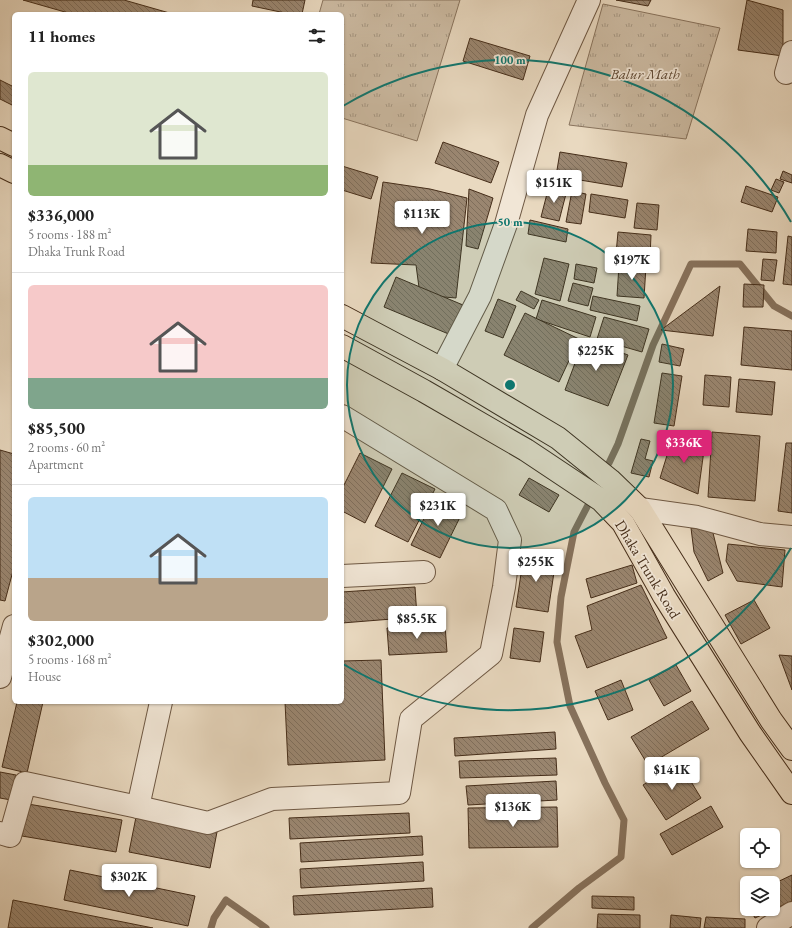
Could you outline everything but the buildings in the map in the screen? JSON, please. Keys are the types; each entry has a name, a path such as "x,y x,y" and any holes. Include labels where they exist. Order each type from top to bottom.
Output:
{"main road":[{"path":"0,138 12,144"},
{"path":"0,165 12,171"},
{"name":"Dhaka Trunk Road","path":"344,317 442,369 558,438 610,480 640,508 770,720 792,749"},
{"name":"Dhaka Trunk Road","path":"344,347 526,450 601,500 624,523 664,596 750,733 792,792"}],"street":[{"path":"442,369 480,296 506,224 537,115 589,0"},
{"path":"786,73 792,52"},
{"path":"0,833 10,836 25,783 208,823 272,798 398,793 411,719 491,654 504,587 510,540 496,510 344,417"},
{"path":"640,508 697,517 760,534 792,537"},
{"path":"344,576 424,572"},
{"path":"0,677 12,633"},
{"path":"138,807 162,704"},
{"path":"768,928 792,913"}],"green space":[{"path":"323,0 460,0 417,141 344,119 344,12 320,12"},
{"name":"Balur Math","path":"603,4 720,28 686,139 569,125"}],"waterway":[{"path":"609,463 618,444 653,345 691,264 740,264 774,306 792,316"},
{"path":"532,928 579,888 621,857 624,820 605,783 570,706 557,642 561,597 574,532 588,505"},
{"path":"211,928 214,918 226,900 266,928"}]}
